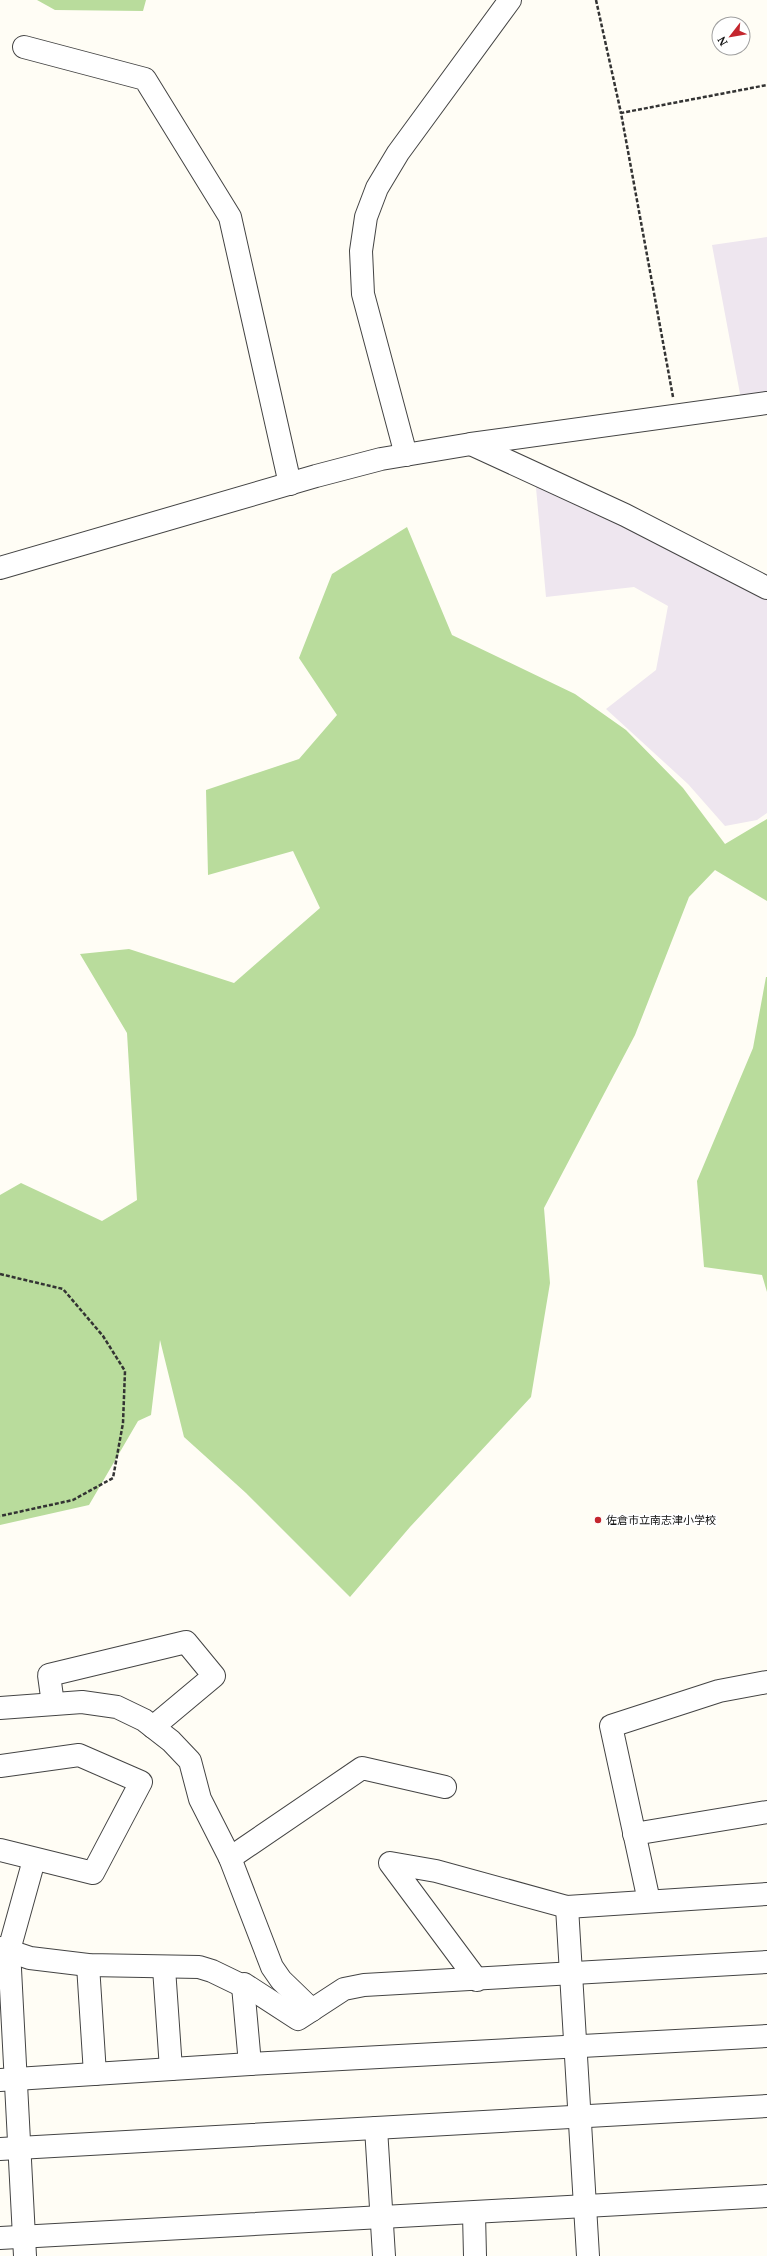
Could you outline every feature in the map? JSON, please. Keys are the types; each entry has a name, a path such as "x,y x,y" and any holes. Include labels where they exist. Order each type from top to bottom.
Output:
{"street":[{"path":"406,455 363,294 361,251 366,218 377,188 398,153 510,0"},
{"path":"24,47 145,79 230,217 290,484"},
{"path":"0,568 374,461 471,444 767,402"},
{"path":"471,444 625,515 767,588"},
{"path":"53,1704 49,1675 186,1642 214,1676 152,1726"},
{"path":"649,1901 611,1726 719,1691 767,1682"},
{"path":"0,1708 82,1702 117,1707 152,1726 171,1740 190,1762 200,1799 230,1858 272,1968 281,1980 312,2010"},
{"path":"0,1766 79,1755 142,1782 93,1873 34,1860 0,1850"},
{"path":"230,1858 362,1768 445,1787"},
{"path":"634,1834 767,1812"},
{"path":"25,2246 10,2149 5,1949 34,1860"},
{"path":"477,1980 390,1863 436,1871 567,1906 767,1894"},
{"path":"567,1906 588,2256"},
{"path":"5,1949 30,1958 88,1965 199,1968 212,1971 243,1986 244,1984 298,2019 344,1989 364,1985 477,1980 767,1962"},
{"path":"88,1965 95,2074"},
{"path":"164,1968 171,2069"},
{"path":"243,1986 250,2064"},
{"path":"8,2079 250,2064 767,2036"},
{"path":"10,2149 767,2106"},
{"path":"376,2128 384,2256"},
{"path":"0,2238 25,2246 381,2218 474,2214 584,2206 767,2196"},
{"path":"474,2214 475,2256"}],"path":[{"path":"596,0 620,113 677,415"},
{"path":"620,113 767,85"},
{"path":"0,1274 63,1289 103,1336 125,1371 123,1423 113,1478 73,1500 6,1516 0,1516"}],"shaded area":[{"path":"767,237 767,395 741,399 712,245"},
{"path":"535,477 767,598 767,813 757,820 725,826 688,784 606,709 656,670 668,606 634,587 546,597"}],"green space":[{"path":"37,0 146,0 143,11 55,10"},
{"path":"407,527 452,635 575,694 626,730 683,788 725,844 767,819 767,901 715,870 689,897 635,1035 544,1208 550,1283 531,1397 410,1527 350,1597 246,1493 184,1437 160,1340 151,1415 138,1421 89,1505 0,1525 0,1195 21,1183 102,1221 137,1200 127,1033 80,954 129,949 234,983 320,908 293,851 208,875 206,790 299,759 337,715 299,658 332,574"},
{"path":"766,977 767,1292 762,1275 704,1267 697,1181 753,1048"}],"place":[{"name":"佐倉市立南志津小学校","path":"598,1520"}]}
